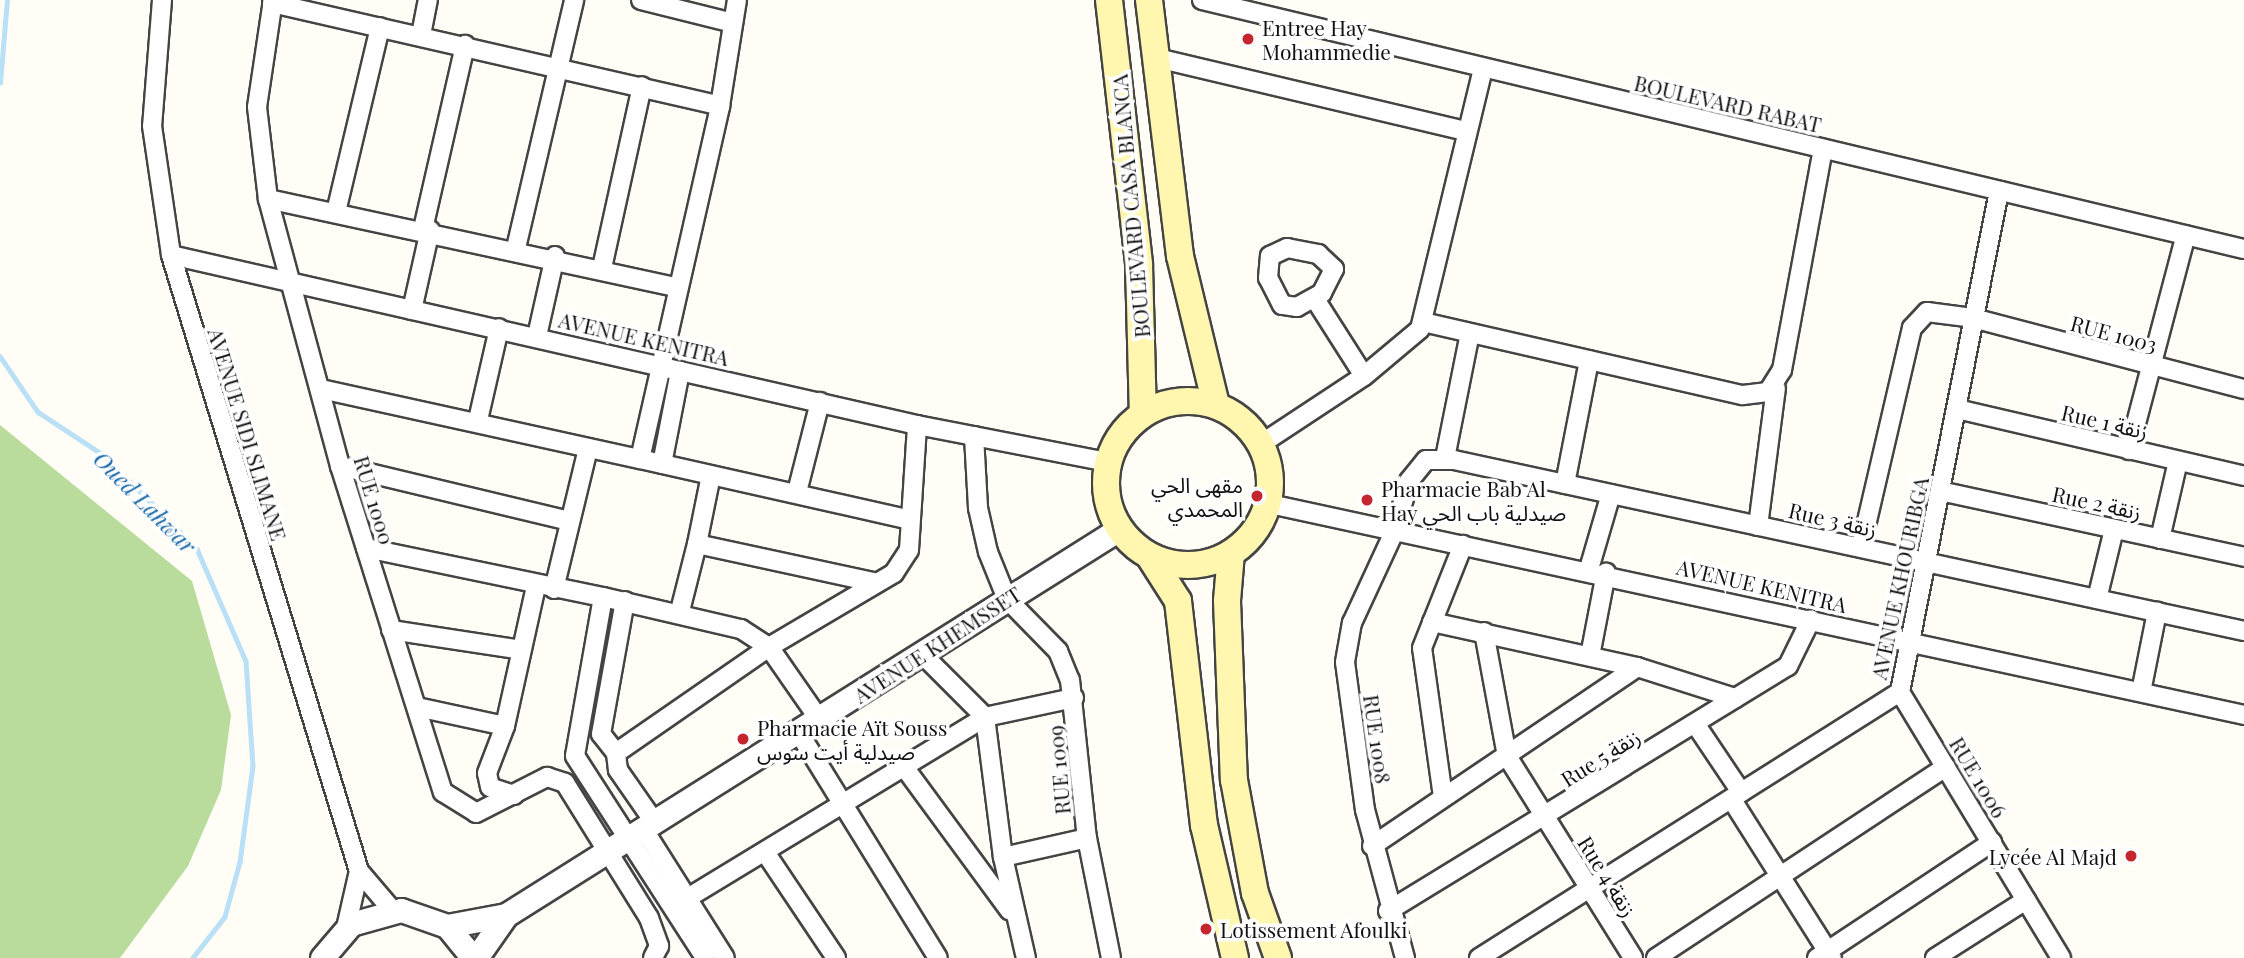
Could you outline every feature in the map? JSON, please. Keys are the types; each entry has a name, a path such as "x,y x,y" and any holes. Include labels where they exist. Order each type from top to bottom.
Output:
{"main road":[{"name":"BOULEVARD CASA BLANCA","path":"1109,0 1139,265 1143,413"},
{"name":"BOULEVARD CASA BLANCA","path":"1149,0 1180,256 1216,405"},
{"path":"1150,557 1205,564 1231,554 1258,527 1270,504 1270,475 1261,444 1248,426 1216,405 1192,400 1143,413 1120,435 1107,462 1108,508 1119,529 1150,557 1178,601 1203,825 1229,956"},
{"path":"1231,554 1227,601 1234,780 1255,893 1278,958"}],"street":[{"name":"AVENUE SIDI SLIMANE","path":"162,0 152,126 171,255 359,871 393,911"},
{"path":"421,36 428,0"},
{"path":"516,248 574,0"},
{"path":"641,0 733,23"},
{"path":"640,459 676,287 720,106 737,0"},
{"name":"BOULEVARD RABAT","path":"1202,0 2244,249"},
{"path":"273,2 557,65 720,106"},
{"name":"RUE 1000","path":"273,2 257,107 268,199 340,466 391,630 452,803 476,813 557,777 606,853"},
{"path":"336,212 380,27"},
{"path":"412,310 465,45"},
{"path":"1157,58 1467,131"},
{"path":"1261,444 1364,376 1423,322 1483,68"},
{"path":"602,268 642,86"},
{"path":"1758,526 1776,388 1823,149"},
{"name":"AVENUE KHOURIBGA","path":"1479,958 1591,891 1900,692 1999,191"},
{"path":"268,199 555,256 676,287"},
{"path":"2129,450 2186,235"},
{"name":"AVENUE KENITRA","path":"171,255 292,286 537,336 917,425 1107,462"},
{"path":"537,336 555,256"},
{"path":"1315,299 1364,376"},
{"name":"RUE 1003","path":"1861,547 1912,328 1931,311 1973,318 2151,367 2244,389"},
{"path":"1423,322 1743,395 1776,388"},
{"path":"478,420 499,328"},
{"path":"1395,530 1414,472 1426,460 1449,459 1470,333"},
{"path":"1564,484 1589,360"},
{"path":"662,464 680,371"},
{"path":"321,389 478,420 588,448 797,492 910,520"},
{"path":"797,492 820,402"},
{"name":"Rue 1 زنقة","path":"1957,409 2244,476"},
{"path":"616,753 769,647 877,583 904,561 917,425"},
{"path":"974,436 978,508 1007,598"},
{"path":"514,795 486,781 505,726 521,650 569,522 588,448"},
{"name":"Rue 3 زنقة","path":"1449,459 1861,547 1926,565 2244,631"},
{"path":"2160,539 2178,461"},
{"path":"340,466 569,522"},
{"path":"680,611 711,475"},
{"name":"Rue 2 زنقة","path":"1940,491 2244,557"},
{"path":"1590,656 1597,571 1611,494"},
{"name":"AVENUE KENITRA","path":"1270,504 1597,571 2244,715"},
{"path":"2097,599 2114,528"},
{"name":"AVENUE KHEMSSET","path":"447,926 506,915 799,733 1119,529"},
{"name":"RUE 1008","path":"1395,530 1352,623 1345,662 1372,846 1388,911 1405,958"},
{"path":"696,544 877,583"},
{"path":"1443,797 1422,660 1432,622 1463,545"},
{"path":"366,548 545,587 680,611 741,629 769,647 819,719"},
{"path":"603,597 574,745 643,831 725,958"},
{"name":"RUE 1009","path":"1007,598 1058,651 1074,698 1087,838 1111,958"},
{"path":"625,601 601,734 616,753 618,770 643,831 705,958"},
{"path":"2141,692 2157,612"},
{"name":"Rue 5 زنقة","path":"1388,911 1546,817 1788,666 1811,619"},
{"path":"1432,622 1637,667 1735,698"},
{"path":"391,630 521,650"},
{"path":"1484,632 1507,756"},
{"path":"922,654 985,717 1003,857 1013,915 1026,958"},
{"path":"1372,846 1637,667"},
{"name":"RUE 1006","path":"1900,692 2061,958"},
{"path":"687,899 902,764 985,717 1074,698"},
{"path":"417,708 505,726"},
{"path":"1696,725 1826,956 1992,842"},
{"path":"799,733 938,958"},
{"name":"Rue 4 زنقة","path":"1507,756 1633,958"},
{"path":"902,764 1013,915"},
{"path":"1656,958 1946,767"},
{"path":"1003,857 1087,838"},
{"path":"765,852 836,958"},
{"path":"606,853 649,918 659,946 653,958"},
{"name":"AVENUE SIDI SLIMANE","path":"346,928 359,871"},
{"path":"1935,958 2026,900"},
{"path":"322,958 346,928 393,911 426,915 447,926 474,958"},
{"name":"AVENUE KHEMSSET","path":"474,958 506,915"}],"green space":[{"path":"0,425 192,581 231,715 221,790 188,866 120,958 0,958"}],"waterway":[{"name":"Oued Lahwar","path":"0,83 7,0"},
{"name":"Oued Lahwar","path":"0,356 38,412 105,456 197,549 246,661 253,766 240,862 225,917 193,958"}],"place":[{"name":"Entree Hay Mohammedie","path":"1248,39"},
{"name":"مقهى الحي المحمدي","path":"1257,496"},
{"name":"Pharmacie Bab Al Hay صيدلية باب الحي","path":"1367,500"},
{"name":"Pharmacie Aït Souss صيدلية أيت سوس","path":"743,739"},
{"name":"Lycée Al Majd","path":"2131,856"},
{"name":"Lotissement Afoulki","path":"1206,929"}]}
